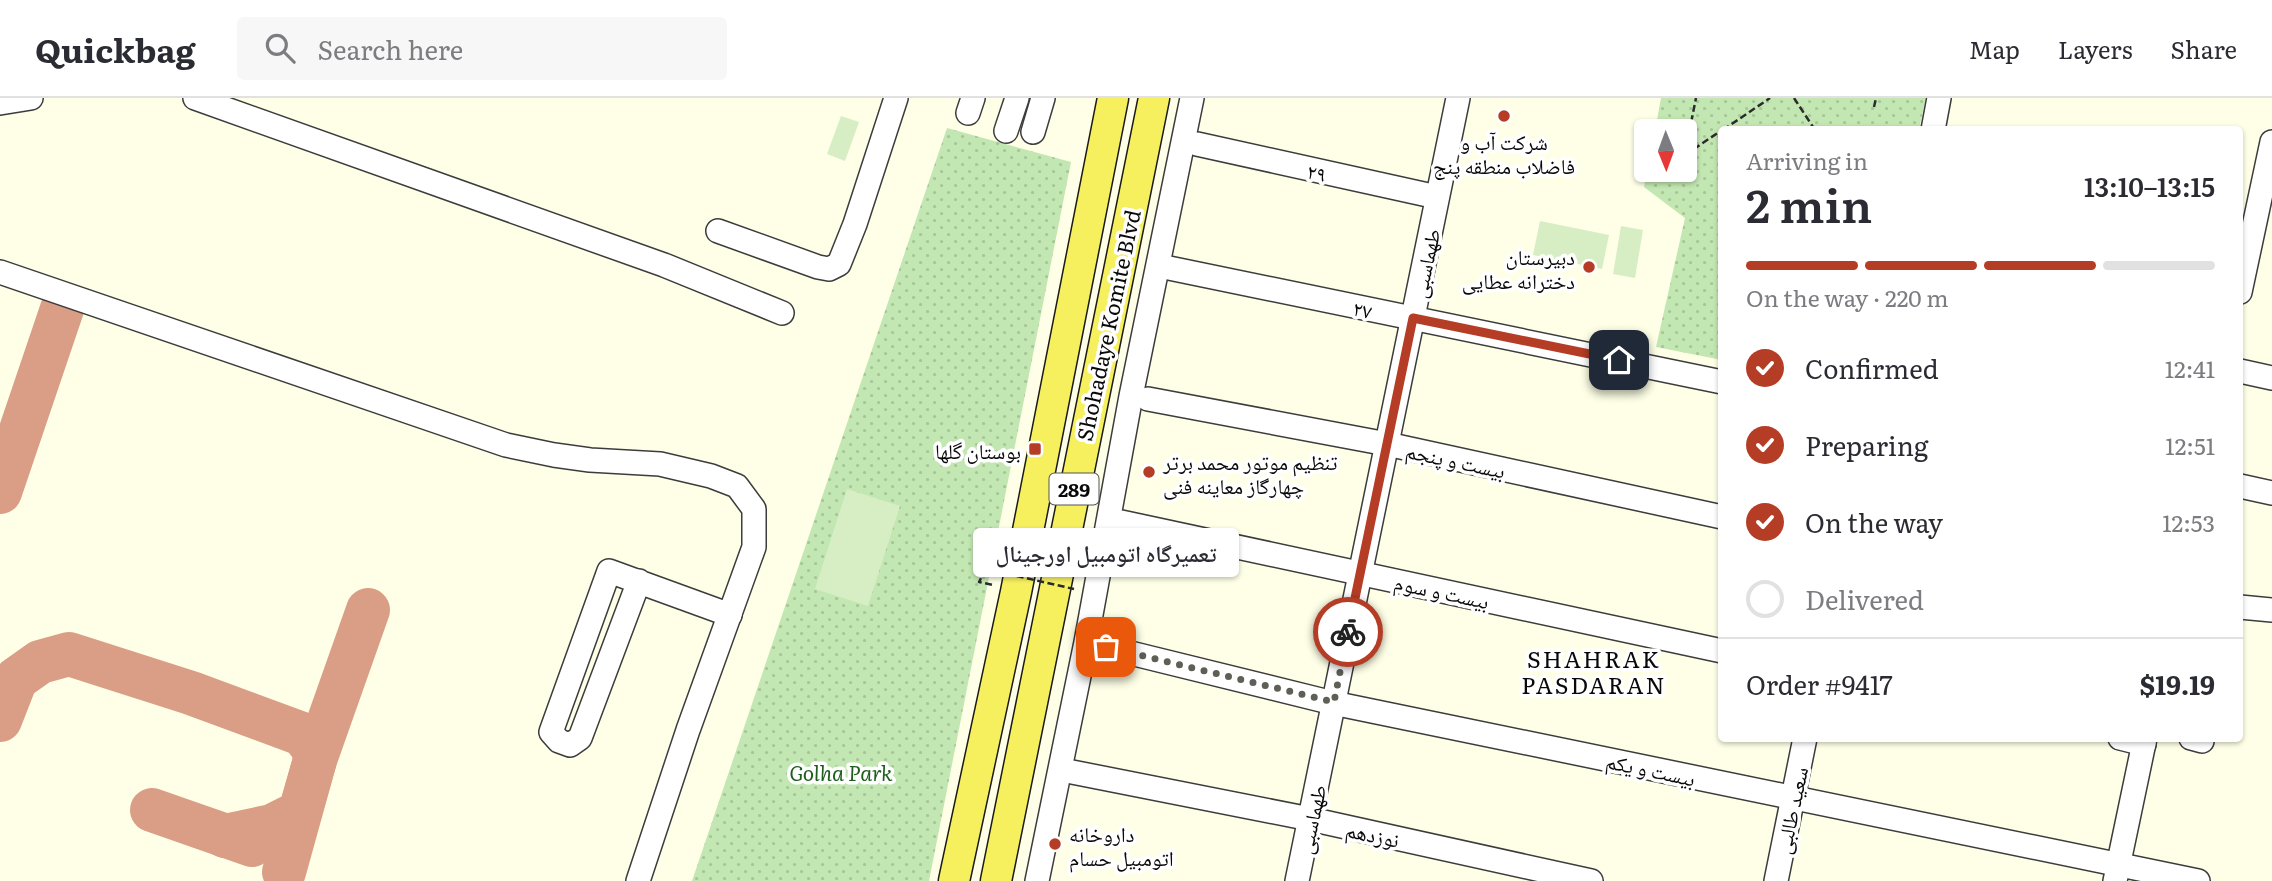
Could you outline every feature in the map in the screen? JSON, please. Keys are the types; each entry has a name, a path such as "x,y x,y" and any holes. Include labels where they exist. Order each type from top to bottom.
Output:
{"main road":[{"name":"Shohadaye Komite Blvd","path":"954,881 1016,592 1113,98"},
{"name":"Shohadaye Komite Blvd","path":"996,881 1154,98"}],"street":[{"path":"0,103 31,98"},
{"path":"195,98 664,265 782,313"},
{"path":"718,231 818,267 829,269 839,264 855,224 896,98"},
{"path":"1006,131 1017,98"},
{"path":"1033,132 1043,98"},
{"path":"1037,881 1192,98"},
{"name":"طهماسبی","path":"1297,881 1458,98"},
{"path":"1934,126 1939,98"},
{"path":"2243,280 2272,142"},
{"name":"۲۹","path":"1197,144 1437,197"},
{"name":"۲۷","path":"1169,268 1718,381"},
{"path":"0,272 506,445 566,457 660,464 711,476 737,486 754,509 754,547 638,881"},
{"path":"2243,372 2272,378"},
{"name":"بیست و پنجم","path":"1148,399 1387,444 1718,516"},
{"path":"2243,487 2272,493"},
{"name":"بیست و سوم","path":"1121,522 1718,650"},
{"path":"639,581 580,738 570,745 559,741 551,732 609,571 639,581 730,615"},
{"path":"2243,607 2272,610"},
{"name":"بیست و یکم","path":"1106,647 1334,702 1793,797 2117,872 2198,881"},
{"name":"سعید طالبی","path":"1776,881 1804,742"},
{"path":"2117,872 2145,742"},
{"name":"نوزدهم","path":"1072,772 1310,819 1591,881"}],"path":[{"path":"1694,119 1696,98"},
{"path":"1729,126 1770,98"},
{"path":"1794,98 1812,126"},
{"path":"1874,107 1876,98"},
{"path":"1698,146 1718,133"},
{"path":"979,582 985,569 1074,590"}],"green space":[{"path":"1661,98 1926,98 1920,126 1718,126 1718,359 1656,347 1685,218 1644,187 1645,182 1698,182 1698,119 1657,119"},
{"path":"841,116 859,122 845,161 827,154"},
{"name":"Golha Park","path":"947,128 1071,162 929,881 692,881"},
{"path":"1540,221 1609,235 1602,269 1533,255"},
{"path":"1621,226 1643,230 1635,278 1613,274"},
{"path":"847,489 900,506 868,606 815,589"}],"taxiway":[{"path":"0,492 62,309"},
{"path":"284,872 315,760 368,610"},
{"path":"0,720 16,679 40,662 69,654 191,693 302,734 313,748 315,760 300,812 272,826 225,836"},
{"path":"152,810 252,845"}],"way so far":[{"path":"1106,647 1334,702 1348,632"}],"place":[{"name":"شرکت آب و فاضلاب منطقه پنج","path":"1504,116"},
{"name":"دبیرستان دخترانه عطایی","path":"1589,267"},
{"name":"بوستان گلها","path":"1035,449"},
{"name":"تنظیم موتور محمد برتر چهارگاز معاینه فنی","path":"1149,472"},
{"name":"تعمیرگاه اتومبیل اورجینال","path":"1106,647"},
{"name":"داروخانه اتومبیل حسام","path":"1055,844"}],"district":[{"name":"SHAHRAK PASDARAN","path":"1594,671"}],"route":[{"path":"1348,632 1413,318 1619,360"}]}
